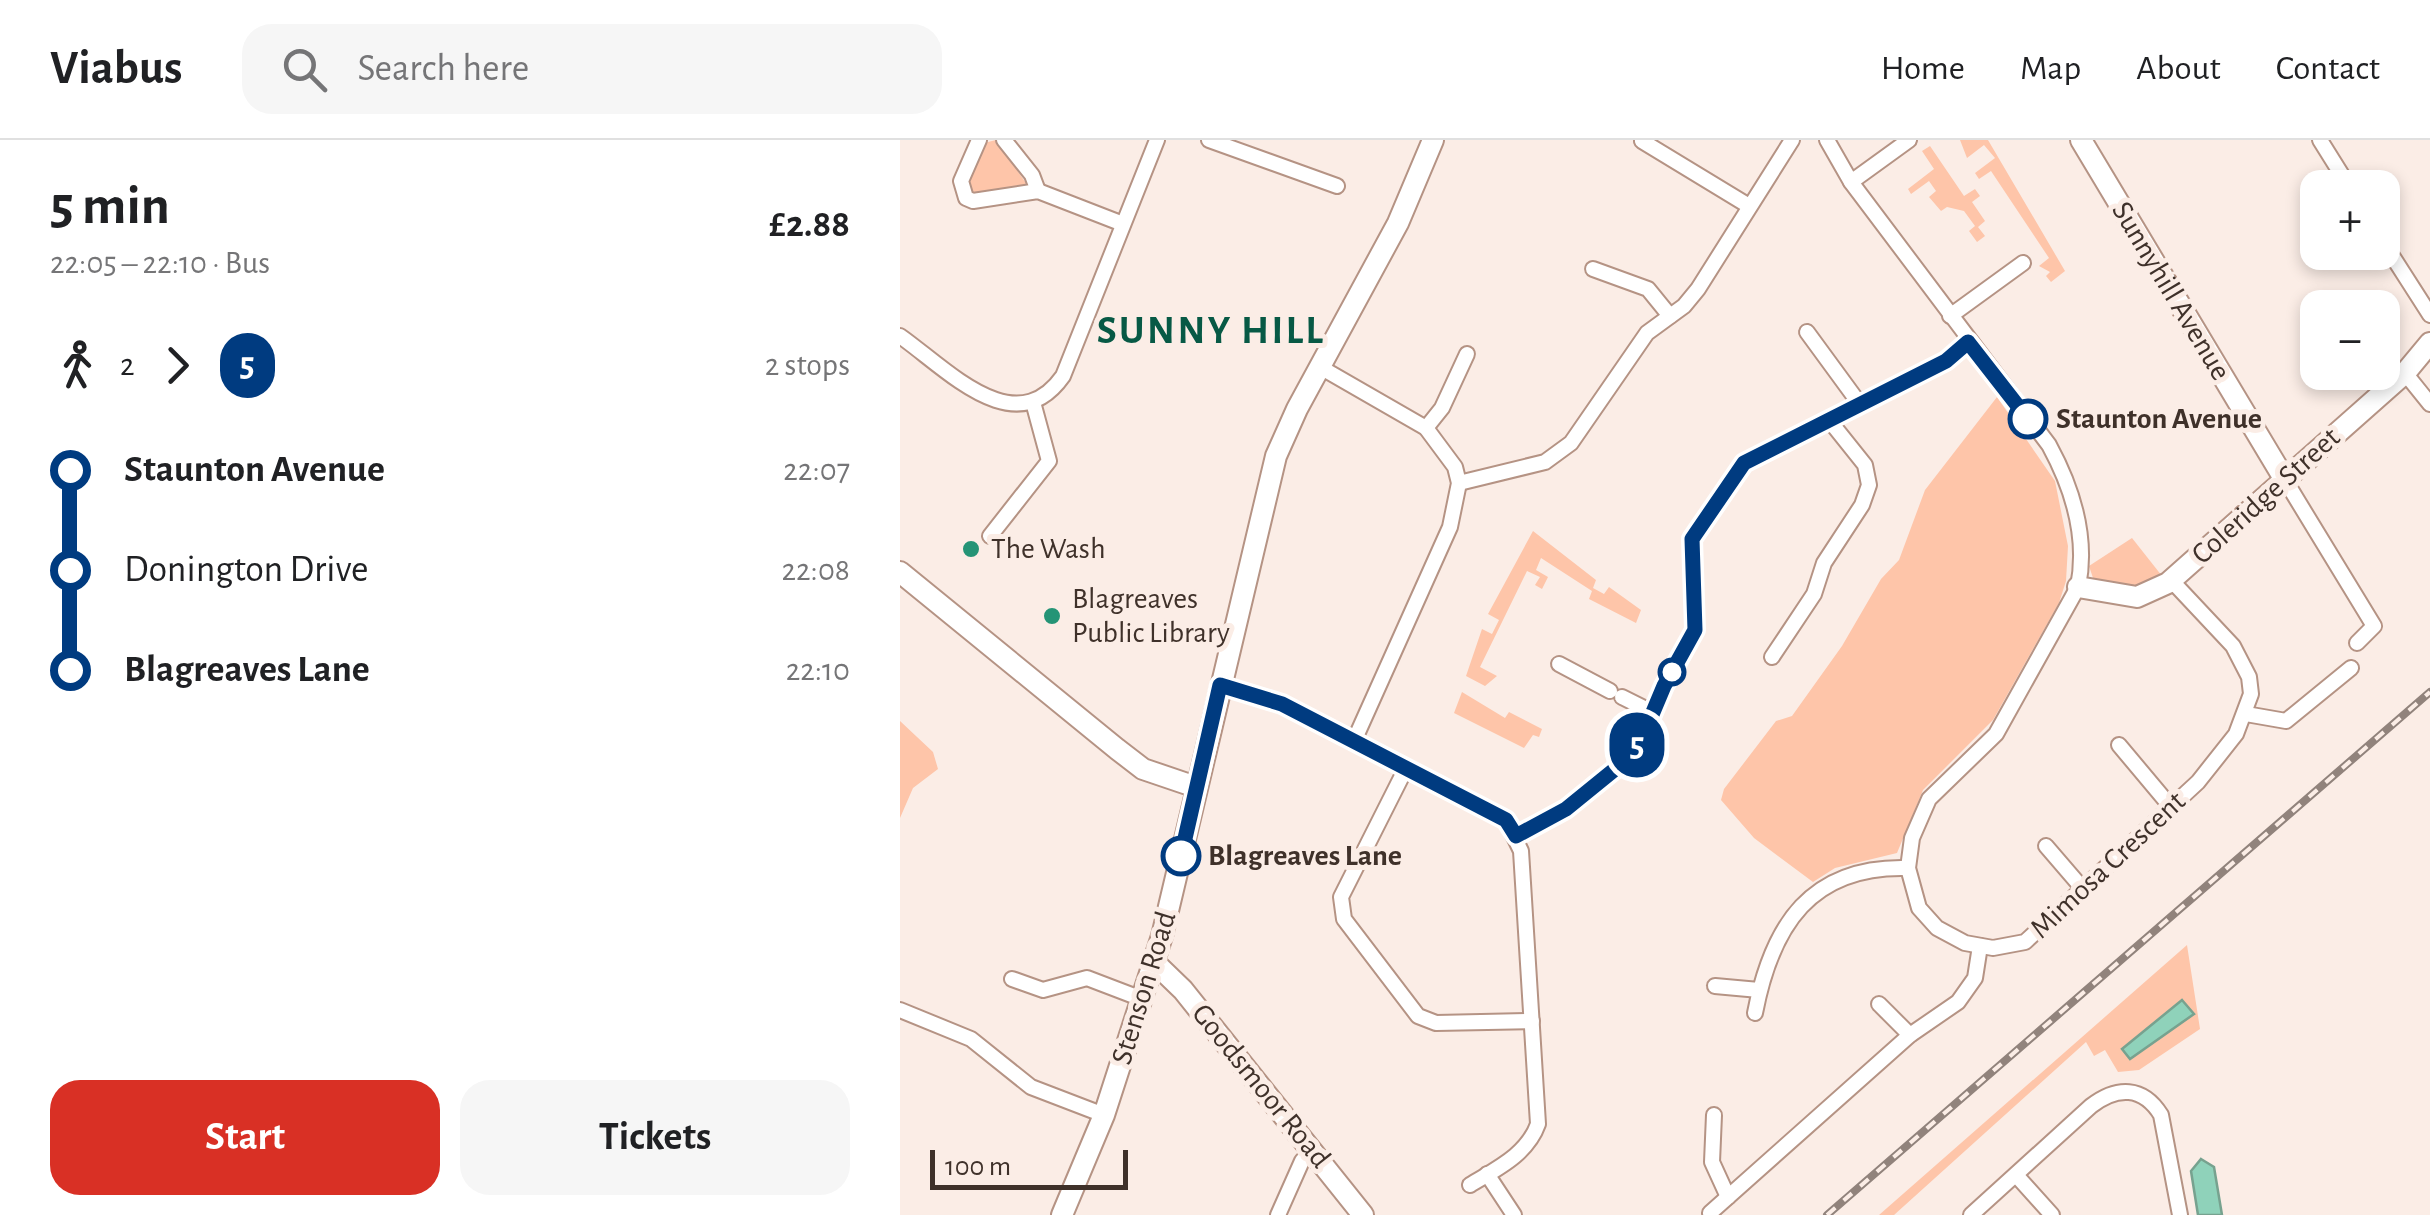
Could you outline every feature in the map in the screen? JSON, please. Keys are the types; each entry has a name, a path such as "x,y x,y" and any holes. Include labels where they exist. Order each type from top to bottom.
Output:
{"street":[{"path":"979,140 961,181 966,198 973,201 1038,191 1123,224"},
{"path":"1004,140 1032,176 1038,191"},
{"path":"900,336 990,400 1017,406 1043,398 1063,376 1157,140"},
{"path":"1209,140 1337,186"},
{"name":"Stenson Road","path":"1062,1215 1104,1115 1154,962 1276,456 1398,223 1433,140"},
{"path":"1459,483 1545,462 1571,444 1637,346 1698,289 1792,140"},
{"path":"1710,1213 1910,1035 1967,993 1975,978 1980,946 1956,940 1926,917 1913,894 1908,868 1912,838 1929,799 1996,734 2078,588 2082,566 2080,533 2063,471 2048,445 1851,182 1827,140"},
{"path":"1851,182 1909,140"},
{"name":"Sunnyhill Avenue","path":"2081,140 2374,626 2357,643"},
{"path":"2320,140 2339,170"},
{"path":"1651,143 1748,206"},
{"path":"1950,316 2023,263"},
{"path":"2400,268 2430,315"},
{"path":"1593,270 1648,289 1670,316"},
{"path":"1807,332 1858,403"},
{"path":"1516,836 1554,818 1614,770 1643,736 1695,630 1690,548 1696,532 1744,463 1946,361 1968,342"},
{"name":"Coleridge Street","path":"2078,588 2137,597 2171,580 2405,372 2430,344"},
{"path":"1426,428 1442,408 1467,354"},
{"path":"1320,367 1426,428 1455,467 1459,483 1450,527 1354,741"},
{"path":"2405,372 2430,404"},
{"path":"990,536 1049,461 1032,402"},
{"path":"1772,657 1814,594 1824,564 1862,505 1868,485 1864,465 1829,420"},
{"path":"900,572 1130,759 1169,780 1196,788"},
{"path":"2171,580 2238,654 2250,677 2246,714 2286,721 2351,668"},
{"path":"1559,664 1652,712"},
{"path":"1220,685 1268,698 1354,741 1506,820 1516,836 1521,851 1538,1124 1532,1141 1470,1185"},
{"name":"Mimosa Crescent","path":"1980,946 2024,942 2171,807 2221,755 2246,714"},
{"path":"2118,745 2171,807"},
{"path":"1406,768 1341,897 1344,919 1418,1016 1436,1023 1532,1021"},
{"path":"2046,846 2083,889"},
{"path":"1755,1013 1782,934 1800,906 1822,886 1849,873 1908,868"},
{"name":"Goodsmoor Road","path":"1154,962 1183,990 1363,1215"},
{"path":"1012,979 1043,990 1087,978 1142,999"},
{"path":"1715,986 1760,990"},
{"path":"1879,1004 1910,1035"},
{"path":"900,1010 971,1038 1031,1086 1104,1115"},
{"path":"1972,1215 2102,1098 2129,1091 2152,1102 2164,1125 2180,1215"},
{"path":"1714,1115 1712,1162 1728,1196"},
{"path":"1278,1215 1302,1160 1312,1150"},
{"path":"1487,1174 1514,1215"},
{"path":"2016,1175 2052,1215"}],"shaded area":[{"path":"996,140 1026,183 1024,188 973,195 967,182 984,143"},
{"path":"1960,140 1988,140 2065,271 2051,282 2046,276 2050,272 2039,266 2049,258 1991,171 1979,179 1975,173 1995,158 1984,145 1967,158"},
{"path":"1930,146 1964,196 1975,189 1980,196 1972,202 1985,221 1978,227 1985,236 1977,242 1969,231 1975,226 1964,211 1947,207 1941,211 1929,197 1936,191 1929,181 1911,194 1908,189 1934,169 1922,151"},
{"path":"1997,397 2055,481 2068,546 2066,581 2059,603 1993,720 1923,790 1897,853 1835,868 1813,882 1754,838 1721,800 1724,789 1776,721 1792,716 1842,646 1881,579 1899,560 1925,490"},
{"path":"1533,531 1596,580 1593,588 1604,594 1609,587 1641,610 1636,623 1589,599 1592,591 1541,558 1536,570 1548,577 1542,589 1535,585 1540,577 1527,571 1480,667 1497,676 1485,686 1466,676 1482,629 1492,634 1499,620 1488,614"},
{"path":"2132,538 2162,576 2132,589 2094,581 2089,566"},
{"path":"1462,692 1505,718 1509,712 1542,729 1539,737 1533,735 1524,748 1454,713"},
{"path":"900,721 933,752 938,769 913,788 900,818"},
{"path":"2187,945 2200,1029 2139,1070 2118,1072 2105,1050 2094,1056 2086,1042 1894,1215 1879,1215"},
{"path":"2182,1000 2194,1014 2130,1059 2122,1049"},
{"path":"2201,1159 2214,1167 2222,1215 2198,1215 2191,1171"}],"railway":[{"path":"1827,1215 2430,692"}],"bus line":[{"name":"5","path":"1181,856 1220,685 1282,704 1506,820 1516,836 1542,826 1614,770 1643,736 1698,619 1692,539 1744,463 1946,361 1968,342 2028,419"}],"place":[{"name":"Staunton Avenue","path":"2028,419"},
{"name":"The Wash","path":"971,549"},
{"name":"Blagreaves Public Library","path":"1052,616"},
{"name":"Blagreaves Lane","path":"1181,856"}],"district":[{"name":"SUNNY HILL","path":"1211,331"}]}
